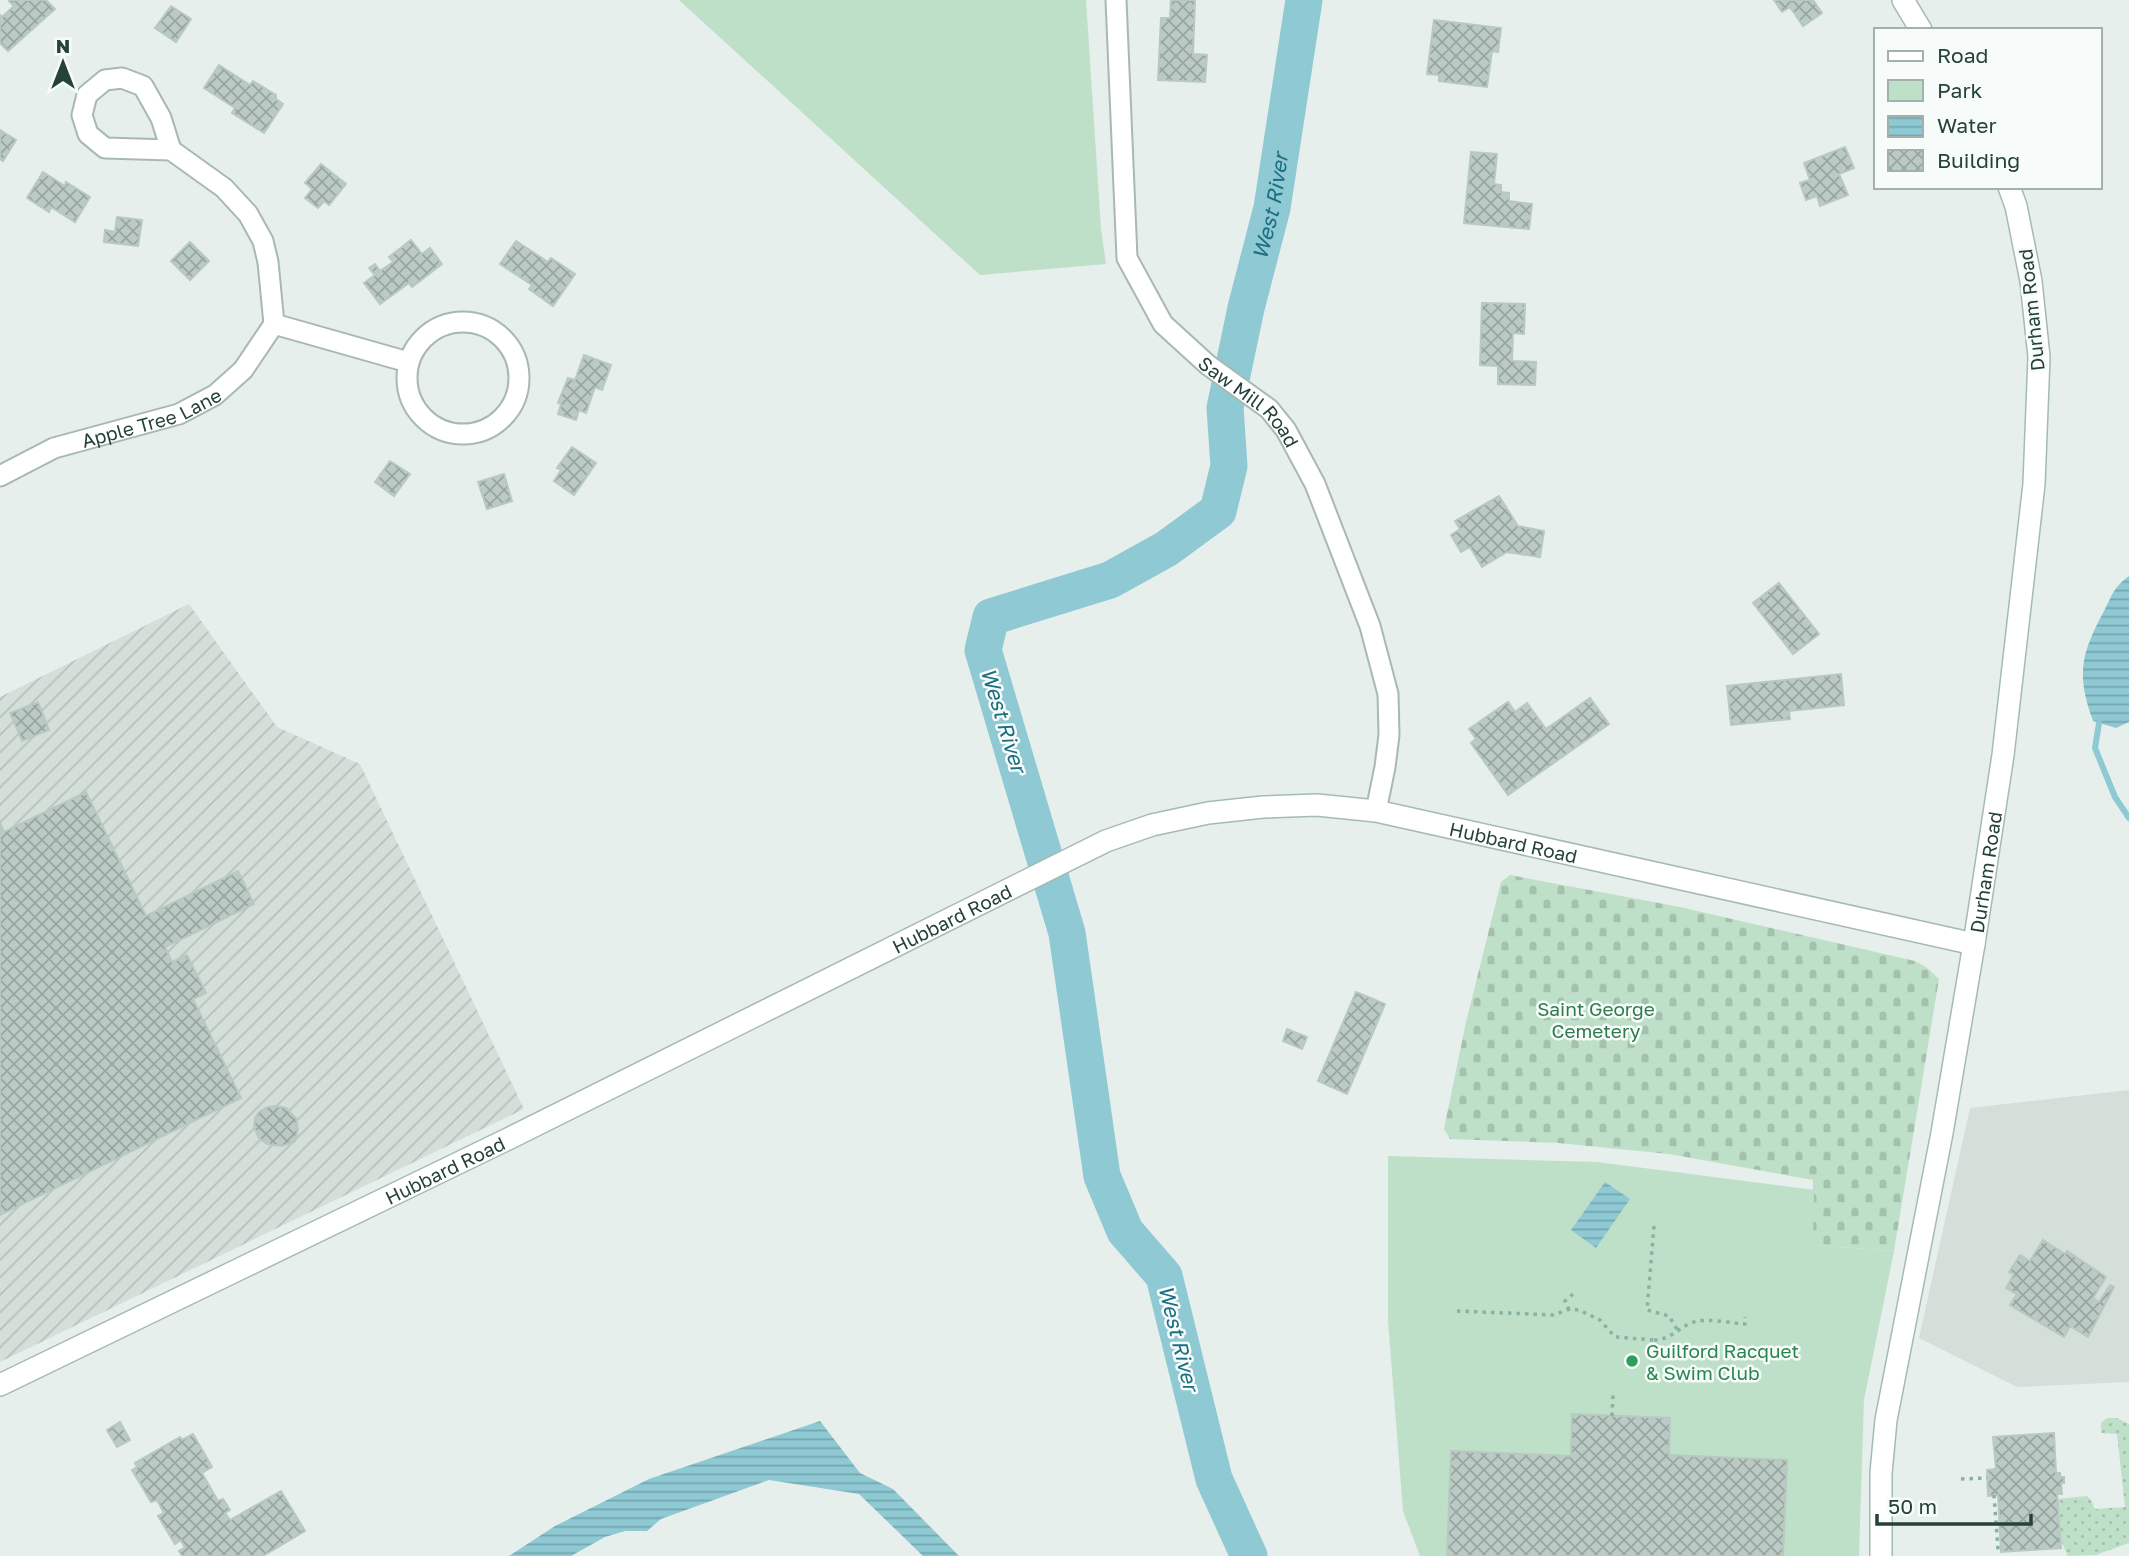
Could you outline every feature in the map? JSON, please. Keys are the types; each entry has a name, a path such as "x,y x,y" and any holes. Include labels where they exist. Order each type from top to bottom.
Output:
{"street":[{"name":"Saw Mill Road","path":"1116,0 1127,258 1163,324 1208,365 1269,409 1286,430 1311,474 1377,649 1388,694 1389,731 1376,811"},
{"path":"1903,0 1920,28"},
{"path":"171,149 161,118 143,86 122,78 105,80 87,95 82,115 88,134 105,148 171,149 224,188 248,214 263,241 268,262 274,324 408,362"},
{"name":"Durham Road","path":"1881,1556 1881,1473 1886,1420 1942,1133 1974,944 2003,755 2034,484 2039,357 2031,281 2016,206 2010,189"},
{"path":"458,321 482,324 503,338 516,356 520,377 515,402 499,423 478,434 455,435 433,427 413,407 406,383 408,362 415,346 438,327 458,321"},
{"name":"Apple Tree Lane","path":"0,476 54,448 179,414 215,395 243,370 274,324"},
{"name":"Hubbard Road","path":"0,1385 520,1133 1013,886 1106,841 1153,825 1236,810 1317,805 1376,811 1974,944"}],"path":[{"path":"1654,1226 1647,1310 1664,1313 1678,1331"},
{"path":"1569,1310 1566,1301 1573,1294"},
{"path":"1457,1311 1553,1315 1579,1310 1593,1314 1616,1339 1656,1342 1691,1322 1704,1320 1745,1324 1745,1317"},
{"path":"1612,1416 1613,1394"},
{"path":"1961,1479 1987,1478"},
{"path":"1994,1495 1998,1550 2001,1549"}],"shaded area":[{"path":"189,604 277,727 360,764 524,1109 0,1362 0,697"},
{"path":"2129,1090 2129,1382 2017,1387 1919,1338 1970,1108"}],"green space":[{"path":"679,0 1086,0 1101,229 1106,264 980,275"},
{"name":"Saint George Cemetery","path":"1510,875 1680,907 1915,961 1939,979 1894,1251 1812,1245 1813,1180 1669,1154 1558,1143 1450,1139 1444,1129 1466,1022 1501,882"},
{"name":"Guilford Racquet & Swim Club","path":"1388,1156 1597,1162 1814,1190 1813,1245 1894,1251 1864,1400 1859,1556 1420,1556 1403,1511 1388,1321"},
{"path":"2107,1418 2117,1418 2129,1424 2129,1543 2096,1555 2068,1556 2061,1541 2058,1499 2087,1496 2095,1509 2125,1507 2117,1434 2101,1433 2101,1423"}],"water":[{"path":"2129,576 2129,722 2116,728 2093,721 2084,690 2084,664 2090,640 2112,596"},
{"path":"1605,1182 1630,1199 1596,1248 1571,1230"},
{"path":"820,1421 860,1473 893,1489 959,1556 923,1556 859,1494 769,1480 661,1519 647,1531 625,1531 605,1537 571,1556 509,1556 555,1526 649,1479"}],"building":[{"path":"46,0 55,9 8,51 0,43 0,15 2,17 14,6 9,1"},
{"path":"1171,0 1195,0 1193,54 1207,55 1205,82 1158,80 1161,18 1170,18"},
{"path":"1774,0 1813,0 1822,13 1803,26 1790,7 1782,12"},
{"path":"171,6 191,19 176,42 155,28"},
{"path":"1434,20 1501,28 1498,52 1492,51 1487,87 1439,81 1439,75 1427,74"},
{"path":"219,65 250,85 253,81 276,95 276,99 283,104 264,133 232,113 235,108 204,88"},
{"path":"0,130 16,140 3,161 0,159"},
{"path":"1845,147 1854,168 1839,174 1848,195 1820,206 1817,196 1806,200 1800,183 1810,180 1804,163"},
{"path":"1471,152 1497,154 1494,184 1501,185 1501,192 1509,193 1509,201 1532,204 1529,229 1464,223"},
{"path":"321,164 346,184 329,205 324,201 318,208 305,198 312,189 305,183"},
{"path":"43,172 90,197 75,222 51,207 49,212 27,198"},
{"path":"117,217 142,220 138,246 104,242 105,230 115,232"},
{"path":"411,240 422,254 430,248 442,264 412,287 409,283 380,304 364,283 375,275 369,268 375,264 380,271 393,262 389,257"},
{"path":"516,241 548,262 551,258 575,274 553,306 529,289 532,285 500,264"},
{"path":"190,242 209,261 190,280 171,261"},
{"path":"1482,303 1525,304 1524,334 1513,333 1512,361 1536,362 1535,385 1498,384 1498,366 1480,365"},
{"path":"584,355 611,365 602,390 595,387 586,413 579,410 576,420 558,414 561,404 558,403 568,378 575,380"},
{"path":"572,447 596,463 574,495 554,481 561,470 557,468"},
{"path":"390,461 410,474 394,496 375,482"},
{"path":"504,474 512,501 487,509 478,482"},
{"path":"1499,496 1518,526 1544,531 1540,557 1507,552 1482,567 1470,547 1461,552 1451,535 1460,529 1455,521"},
{"path":"1779,583 1819,634 1793,654 1753,603"},
{"path":"1841,674 1844,705 1789,711 1790,719 1731,725 1727,686"},
{"path":"1590,698 1609,724 1508,795 1471,743 1476,739 1469,729 1508,702 1515,712 1527,703 1546,729"},
{"path":"38,702 49,730 22,741 10,713"},
{"path":"86,792 146,916 238,871 254,904 165,947 172,962 187,955 206,993 193,999 241,1098 0,1215 0,823 4,832"},
{"path":"1356,992 1385,1004 1347,1094 1318,1081"},
{"path":"1287,1029 1307,1037 1302,1049 1283,1041"},
{"path":"276,1106 286,1108 296,1118 298,1129 295,1141 282,1146 267,1144 259,1138 254,1127 259,1112"},
{"path":"2043,1240 2065,1254 2067,1251 2106,1277 2093,1298 2099,1302 2110,1285 2114,1287 2088,1337 2070,1326 2064,1337 2010,1305 2017,1294 2006,1288 2014,1274 2009,1272 2020,1255 2030,1261"},
{"name":"Guilford Racquet & Swim Club","path":"1572,1414 1670,1418 1669,1455 1787,1460 1783,1556 1447,1556 1451,1451 1571,1456"},
{"path":"120,1422 130,1440 117,1447 107,1430"},
{"path":"2054,1433 2056,1473 2064,1477 2064,1483 2061,1483 2062,1494 2057,1494 2061,1548 2001,1552 1998,1495 1988,1496 1987,1470 1996,1469 1993,1437"},
{"path":"193,1434 212,1467 202,1473 218,1501 223,1499 230,1510 225,1513 230,1520 281,1491 305,1531 263,1556 182,1556 179,1551 185,1548 181,1540 175,1544 158,1516 164,1513 157,1500 151,1502 132,1470 137,1467 135,1463 180,1437 182,1440"}],"waterway":[{"name":"West River","path":"1249,1556 1214,1479 1164,1276 1125,1231 1102,1176 1067,933 983,650 991,617 1110,580 1166,549 1218,511 1229,466 1225,408 1246,308 1272,208 1304,0"},
{"path":"2099,723 2095,748 2115,797 2129,818"}],"place":[{"name":"Guilford Racquet & Swim Club","path":"1632,1361"}]}
